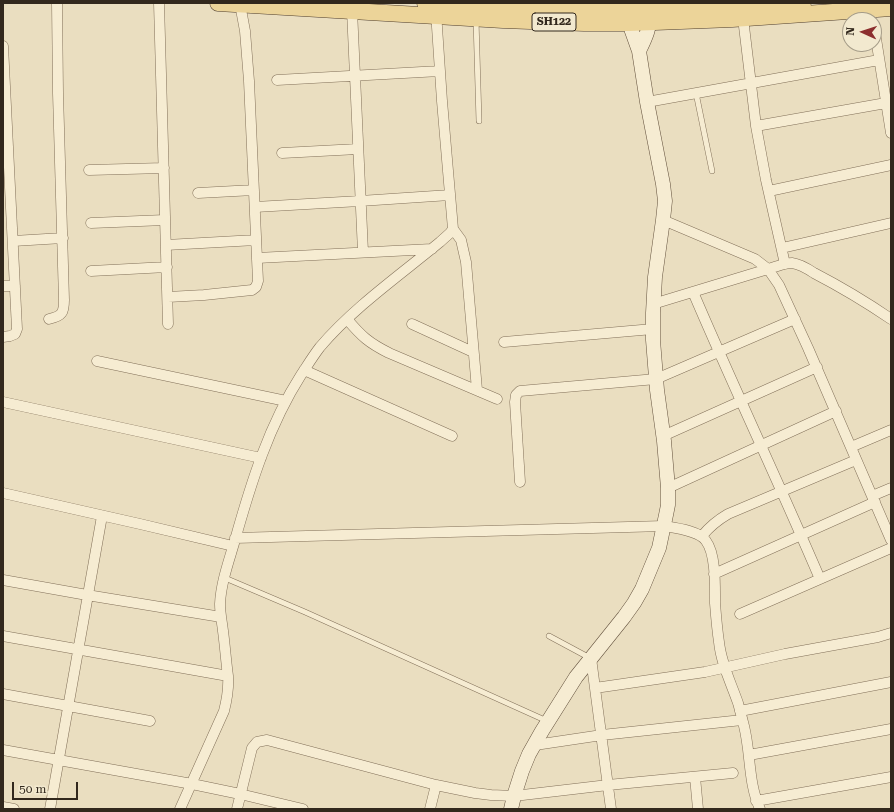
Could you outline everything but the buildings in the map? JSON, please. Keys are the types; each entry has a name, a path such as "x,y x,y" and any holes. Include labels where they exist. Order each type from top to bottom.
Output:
{"main road":[{"name":"SH122","path":"650,16 675,6 803,3"},
{"name":"SH122","path":"231,4 352,10 480,7 629,12 650,16 743,18 842,16"},
{"name":"SH122","path":"432,8 476,18 540,22 629,12"},
{"name":"SH122","path":"880,12 891,8"}],"street":[{"path":"49,319 61,314 64,307 57,3"},
{"path":"160,3 168,324"},
{"path":"168,297 252,290 256,287 258,281 249,80 245,31 231,4"},
{"path":"432,8 440,71 453,229 461,240 466,262 477,390"},
{"path":"352,10 363,252"},
{"path":"513,803 522,771 548,722 576,677 634,604 642,589 656,558 662,537 668,505 668,488 656,379 653,329 655,277 665,201 664,184 647,102 639,51 629,12"},
{"path":"639,51 646,35 650,16"},
{"path":"743,18 756,126 785,264"},
{"path":"3,46 17,329 15,334 3,337"},
{"path":"878,52 891,133"},
{"path":"647,102 879,60"},
{"path":"277,80 440,71"},
{"path":"756,126 886,103"},
{"path":"282,153 358,149"},
{"path":"769,191 891,165"},
{"path":"89,170 164,168"},
{"path":"198,193 254,190"},
{"path":"255,207 450,195"},
{"path":"91,223 165,220"},
{"path":"663,220 755,259 768,269 779,285 817,367 891,540"},
{"path":"782,248 891,223"},
{"path":"180,809 224,711 228,697 228,676 220,610 221,597 241,516 261,458 276,422 304,370 319,348 340,325 432,249 453,229"},
{"path":"13,241 63,238"},
{"path":"166,245 256,240"},
{"path":"257,258 432,249"},
{"path":"653,304 785,264 793,263 800,265 846,290 891,319"},
{"path":"91,271 167,268"},
{"path":"3,286 15,286"},
{"path":"693,292 820,579"},
{"path":"347,319 361,335 377,346 396,356 498,399"},
{"path":"520,482 515,402 516,395 520,391 656,379 795,319"},
{"path":"412,324 473,352"},
{"path":"504,342 653,329"},
{"path":"97,361 286,401"},
{"path":"663,436 817,367"},
{"path":"304,370 452,436"},
{"path":"3,402 261,458"},
{"path":"668,488 836,411"},
{"path":"851,447 891,430"},
{"path":"702,536 715,522 728,514 856,460"},
{"path":"714,574 801,535 873,499 891,488"},
{"path":"3,493 102,516 234,542 664,526 699,534 705,538 709,544 712,554 719,643 725,667 741,715 747,741 753,789 758,805 891,777"},
{"path":"50,809 102,516"},
{"path":"740,614 891,548"},
{"path":"3,580 221,617"},
{"path":"595,688 687,675 785,654 878,637 891,633"},
{"path":"3,636 228,676"},
{"path":"591,658 611,809"},
{"path":"535,745 741,715 891,682"},
{"path":"3,694 150,722"},
{"path":"749,755 891,729"},
{"path":"237,809 252,748 257,742 267,740 436,785 491,795 513,803 608,785 733,773"},
{"path":"3,750 192,784 303,809"},
{"path":"695,777 698,809"},
{"path":"430,809 436,785"},
{"path":"3,807 14,809"}],"lane":[{"path":"476,18 478,121"},
{"path":"696,93 712,170"},
{"path":"225,578 305,612 548,722"},
{"path":"549,636 591,658"}]}
